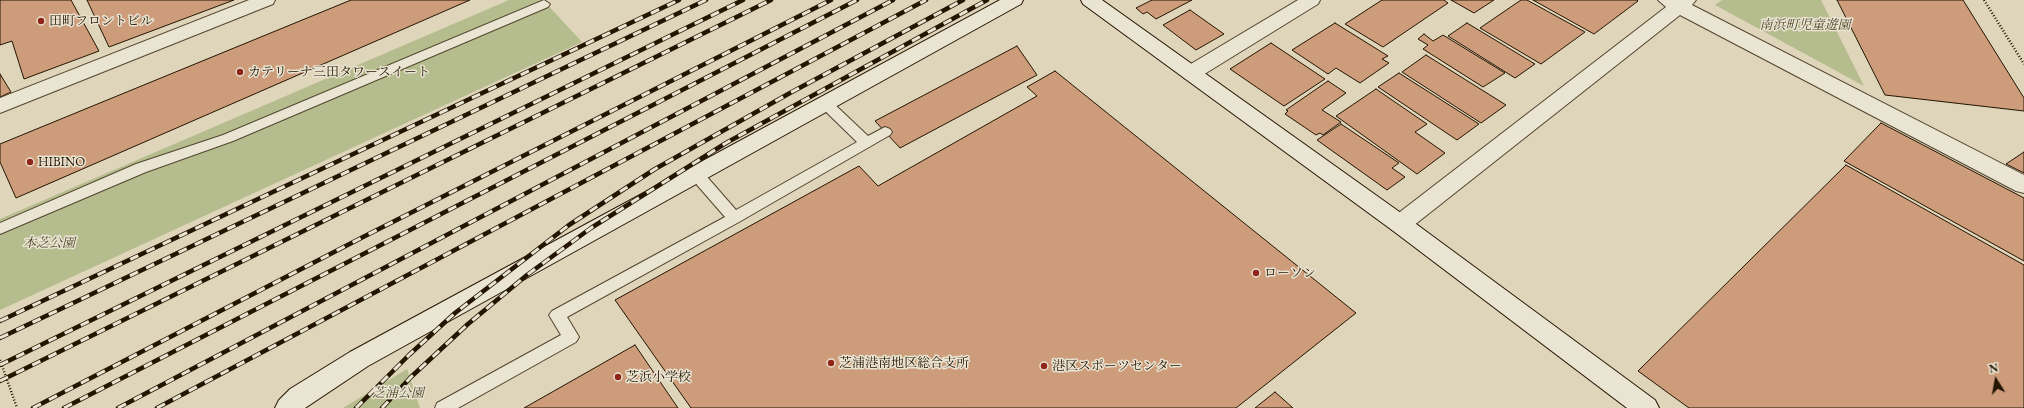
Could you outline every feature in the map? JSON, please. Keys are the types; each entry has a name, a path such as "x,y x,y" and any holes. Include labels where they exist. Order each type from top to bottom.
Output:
{"street":[{"path":"0,106 266,0"},
{"path":"288,408 299,397 359,359 1014,0"},
{"path":"1090,0 1400,224 1646,408"},
{"path":"1191,73 1311,0"},
{"path":"1400,224 1678,2 2024,185"}],"lane":[{"path":"0,229 141,168 228,138 544,4"},
{"path":"825,103 866,142"},
{"path":"443,408 571,337 557,315 734,218 885,132"},
{"path":"696,174 734,218"}],"path":[{"path":"1984,0 2024,64"},
{"path":"0,360 17,408"}],"green space":[{"name":"本芝公園","path":"509,0 543,0 582,42 0,310 0,219"},
{"name":"南浜町児童遊園","path":"1722,0 1821,0 1864,86 1715,5"},
{"name":"芝浦公園","path":"407,369 420,408 343,408"}],"building":[{"name":"田町フロントビル","path":"0,0 71,0 99,51 24,79 12,41 0,45"},
{"path":"87,0 234,0 109,47"},
{"name":"カテリーナ三田タワースイート","path":"351,0 470,0 16,198 0,162 0,144"},
{"path":"1152,0 1192,0 1156,19 1147,12 1143,14 1136,8"},
{"path":"1382,0 1444,0 1448,3 1383,47 1345,24"},
{"path":"1451,0 1494,0 1474,13"},
{"path":"1521,0 1527,0 1585,32 1541,64 1480,28"},
{"path":"1533,0 1637,0 1638,1 1594,34"},
{"path":"1837,0 1963,0 2024,98 2024,111 1885,95"},
{"path":"1190,10 1224,34 1196,50 1163,25"},
{"path":"1335,23 1388,56 1382,59 1389,63 1360,83 1336,68 1328,74 1292,50"},
{"path":"1467,23 1535,64 1515,78 1448,36"},
{"path":"1424,34 1433,41 1443,35 1505,73 1483,87 1423,49 1428,45 1418,39"},
{"path":"1271,43 1325,79 1284,106 1230,69"},
{"path":"1017,46 1037,75 900,148 875,121"},
{"path":"1426,55 1506,105 1481,123 1402,72"},
{"path":"1055,71 1356,313 1236,408 691,408 615,300 859,166 878,186 1037,96 1027,87"},
{"path":"1399,73 1479,124 1457,140 1378,87"},
{"path":"0,74 11,92 0,97"},
{"path":"1328,81 1346,93 1322,110 1341,122 1323,135 1320,133 1316,135 1285,114 1288,111 1286,110"},
{"path":"1376,89 1427,124 1415,132 1445,153 1417,174 1336,116"},
{"path":"1881,123 2024,198 2024,261 1844,161"},
{"path":"1341,124 1399,163 1392,168 1405,177 1387,190 1317,140"},
{"path":"2024,152 2024,173 2006,164"},
{"path":"1846,165 2024,265 2024,408 1689,408 1638,371"},
{"name":"芝浜小学校","path":"635,345 678,408 524,408"},
{"path":"1275,392 1293,408 1255,408"}],"railway":[{"path":"0,321 679,0"},
{"path":"0,338 706,0"},
{"path":"0,365 743,0"},
{"path":"0,381 771,0"},
{"path":"33,408 365,236 831,0"},
{"path":"64,408 857,0"},
{"path":"118,408 893,0"},
{"path":"157,408 926,0"},
{"path":"356,408 409,355 455,313 569,225 655,169 790,93 963,0"},
{"path":"382,408 411,377 468,324 527,275 591,228 726,143 987,0"}],"place":[{"name":"田町フロントビル","path":"41,21"},
{"name":"カテリーナ三田タワースイート","path":"240,72"},
{"name":"HIBINO","path":"30,162"},
{"name":"ローソン","path":"1256,273"},
{"name":"芝浦港南地区総合支所","path":"831,363"},
{"name":"港区スポーツセンター","path":"1044,366"},
{"name":"芝浜小学校","path":"618,377"}]}
